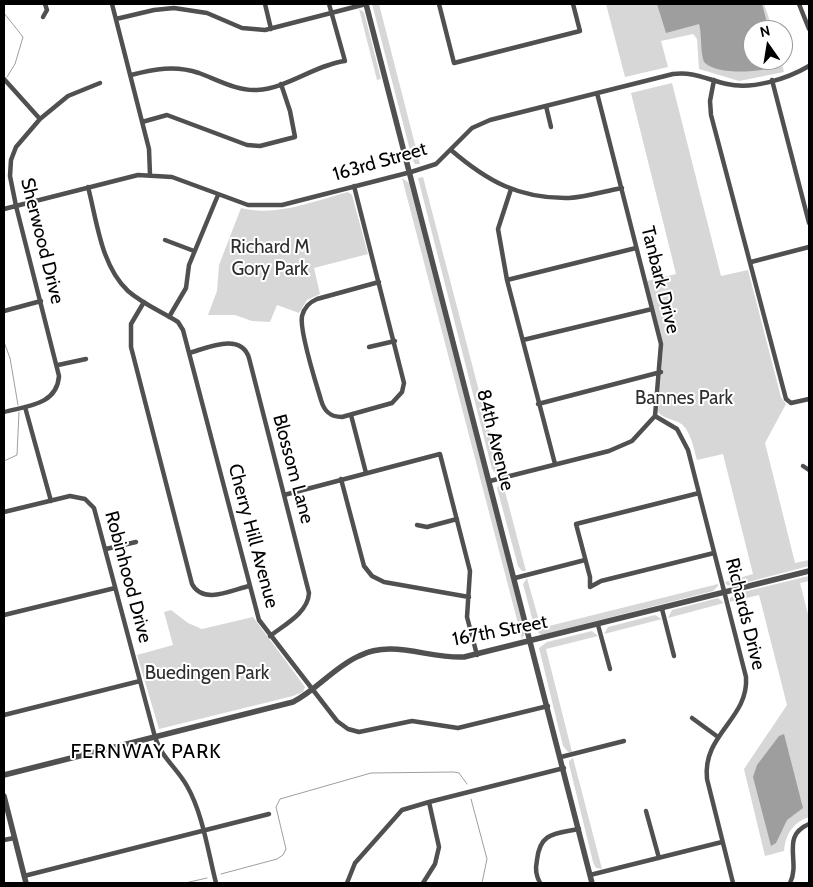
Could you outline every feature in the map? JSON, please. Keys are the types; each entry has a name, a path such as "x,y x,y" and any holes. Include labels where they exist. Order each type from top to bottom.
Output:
{"street":[{"path":"43,17 47,10 45,4"},
{"path":"112,4 149,148 150,175"},
{"path":"265,4 272,29"},
{"path":"131,75 170,68 192,71 244,89 259,90 281,84 345,61 329,4"},
{"path":"116,19 173,6 207,13 242,28 256,30 272,29 366,4"},
{"name":"84th Avenue","path":"366,4 532,641 592,883"},
{"path":"439,4 454,63 580,31 573,4"},
{"path":"798,4 809,29"},
{"name":"163rd Street","path":"4,209 126,177 150,175 181,180 248,205 272,206 411,172 436,164 472,128 481,123 546,106 678,73 694,74 740,86 772,80 799,72 809,66"},
{"path":"4,80 40,119"},
{"path":"714,80 710,101 712,115 786,399 789,402 809,399"},
{"path":"772,80 809,223"},
{"name":"Sherwood Drive","path":"4,412 47,399 58,388 58,365 16,206 10,176 11,160 16,147 40,119 68,96 100,83"},
{"path":"142,122 167,115 241,144 253,146 295,138 290,111 281,84"},
{"name":"Tanbark Drive","path":"597,93 662,344 654,416"},
{"path":"546,106 552,127"},
{"path":"451,150 476,171 510,189 541,196 570,198 622,188"},
{"path":"354,186 395,341 404,378 402,392 387,405 351,415 334,416 324,408 302,324 303,312 309,304 317,299 379,282"},
{"name":"Cherry Hill Avenue","path":"88,187 111,268 128,291 178,322 183,330 259,620 340,724 351,731 359,732 412,720 458,728 548,706"},
{"path":"510,189 498,229 507,280 555,464"},
{"path":"169,316 186,288 194,251 218,195"},
{"path":"165,240 194,251"},
{"path":"751,262 809,247"},
{"path":"507,280 636,248"},
{"path":"4,310 41,301"},
{"path":"144,302 131,324 131,347 192,584 197,592 208,596 249,586"},
{"path":"523,340 652,309"},
{"path":"369,348 395,341"},
{"name":"Blossom Lane","path":"189,352 229,343 236,344 246,352 284,494 309,598 302,611 270,636"},
{"path":"58,365 86,359"},
{"path":"538,404 660,372"},
{"path":"25,407 51,501"},
{"path":"351,415 366,473"},
{"path":"490,480 609,451 632,441 654,416"},
{"name":"Richards Drive","path":"654,416 669,423 682,435 688,450 745,672 746,688 740,705 709,751 706,771 733,883"},
{"path":"284,494 440,454 471,577 467,617 477,655"},
{"path":"803,466 809,470"},
{"path":"341,479 364,566 372,576 384,582 468,597"},
{"path":"699,494 576,524 586,560 590,587 601,581 714,553"},
{"name":"Robinhood Drive","path":"4,512 74,496 90,503 96,511 155,737 161,753 187,785 203,831 216,883"},
{"path":"417,524 427,527 457,519"},
{"path":"106,550 136,542"},
{"path":"515,578 586,560"},
{"name":"167th Street","path":"4,775 293,702 351,660 375,650 395,648 451,658 477,655 809,571"},
{"path":"4,615 116,588"},
{"path":"662,609 674,656"},
{"path":"598,625 610,669"},
{"path":"4,715 140,681"},
{"path":"692,718 718,737"},
{"path":"561,757 624,741"},
{"path":"347,883 352,868 399,813 429,802 564,768"},
{"path":"4,796 26,883"},
{"path":"422,883 435,864 439,847 429,802"},
{"path":"646,811 659,858"},
{"path":"24,876 269,814"},
{"path":"791,883 795,868 792,843 800,829 809,824"},
{"path":"540,883 535,874 538,848 542,841 548,836 579,829"},
{"path":"4,840 14,838"},
{"path":"590,875 722,842"}],"green space":[{"path":"372,4 379,4 420,164 415,164 412,158"},
{"path":"606,4 764,4 770,20 743,20 743,70 784,70 784,72 739,81 699,69 697,39 693,34 661,41 668,67 625,77"},
{"path":"359,9 364,12 381,79 377,80"},
{"name":"Bannes Park","path":"672,83 721,276 748,270 781,397 786,404 765,443 795,563 809,560 809,566 733,586 727,585 725,582 753,574 723,454 697,460 686,428 658,412 663,348 647,281 676,274 631,93"},
{"path":"423,177 501,475 496,474 492,469 418,178"},
{"path":"402,178 409,183 525,632 522,639"},
{"name":"Richard M Gory Park","path":"348,192 352,195 368,254 314,268 320,294 307,300 299,313 277,305 270,322 252,321 235,315 208,315 217,291 219,265 241,208 268,211 295,207"},
{"path":"502,480 526,571 522,571 518,566 497,488"},
{"path":"809,576 809,581 800,583 809,618 809,817 798,822 791,830 786,840 784,851 765,856 744,769 787,705 759,595 730,602 730,598 735,594"},
{"path":"527,578 541,628 718,584 718,586 713,591 541,635 535,629 523,584"},
{"path":"718,598 724,603 668,618 672,610"},
{"name":"Buedingen Park","path":"171,610 188,623 202,629 253,617 305,687 303,692 159,729 137,655 173,645 164,612"},
{"path":"655,615 662,619 604,634 608,627"},
{"path":"592,631 598,636 546,649 572,752 568,752 563,746 539,648 547,642"},
{"path":"573,758 602,869 596,868 593,862 569,764 569,761"}],"shaded area":[{"path":"657,4 762,4 766,20 743,20 743,70 762,70 741,72 720,70 705,63 703,60 699,24 666,33"},
{"path":"784,734 803,808 787,820 776,843 771,846 753,777 757,765 779,736"}],"waterway":[{"path":"4,13 23,37 15,64 7,77"},
{"path":"4,342 10,358 18,405"},
{"path":"4,461 17,455 19,412"},
{"path":"221,874 277,859 283,855 286,849 276,807 280,799 371,773 454,772 459,773 467,784"},
{"path":"471,799 487,859 482,883"},
{"path":"185,883 207,878"}],"district":[{"name":"FERNWAY PARK","path":"146,752"}]}
